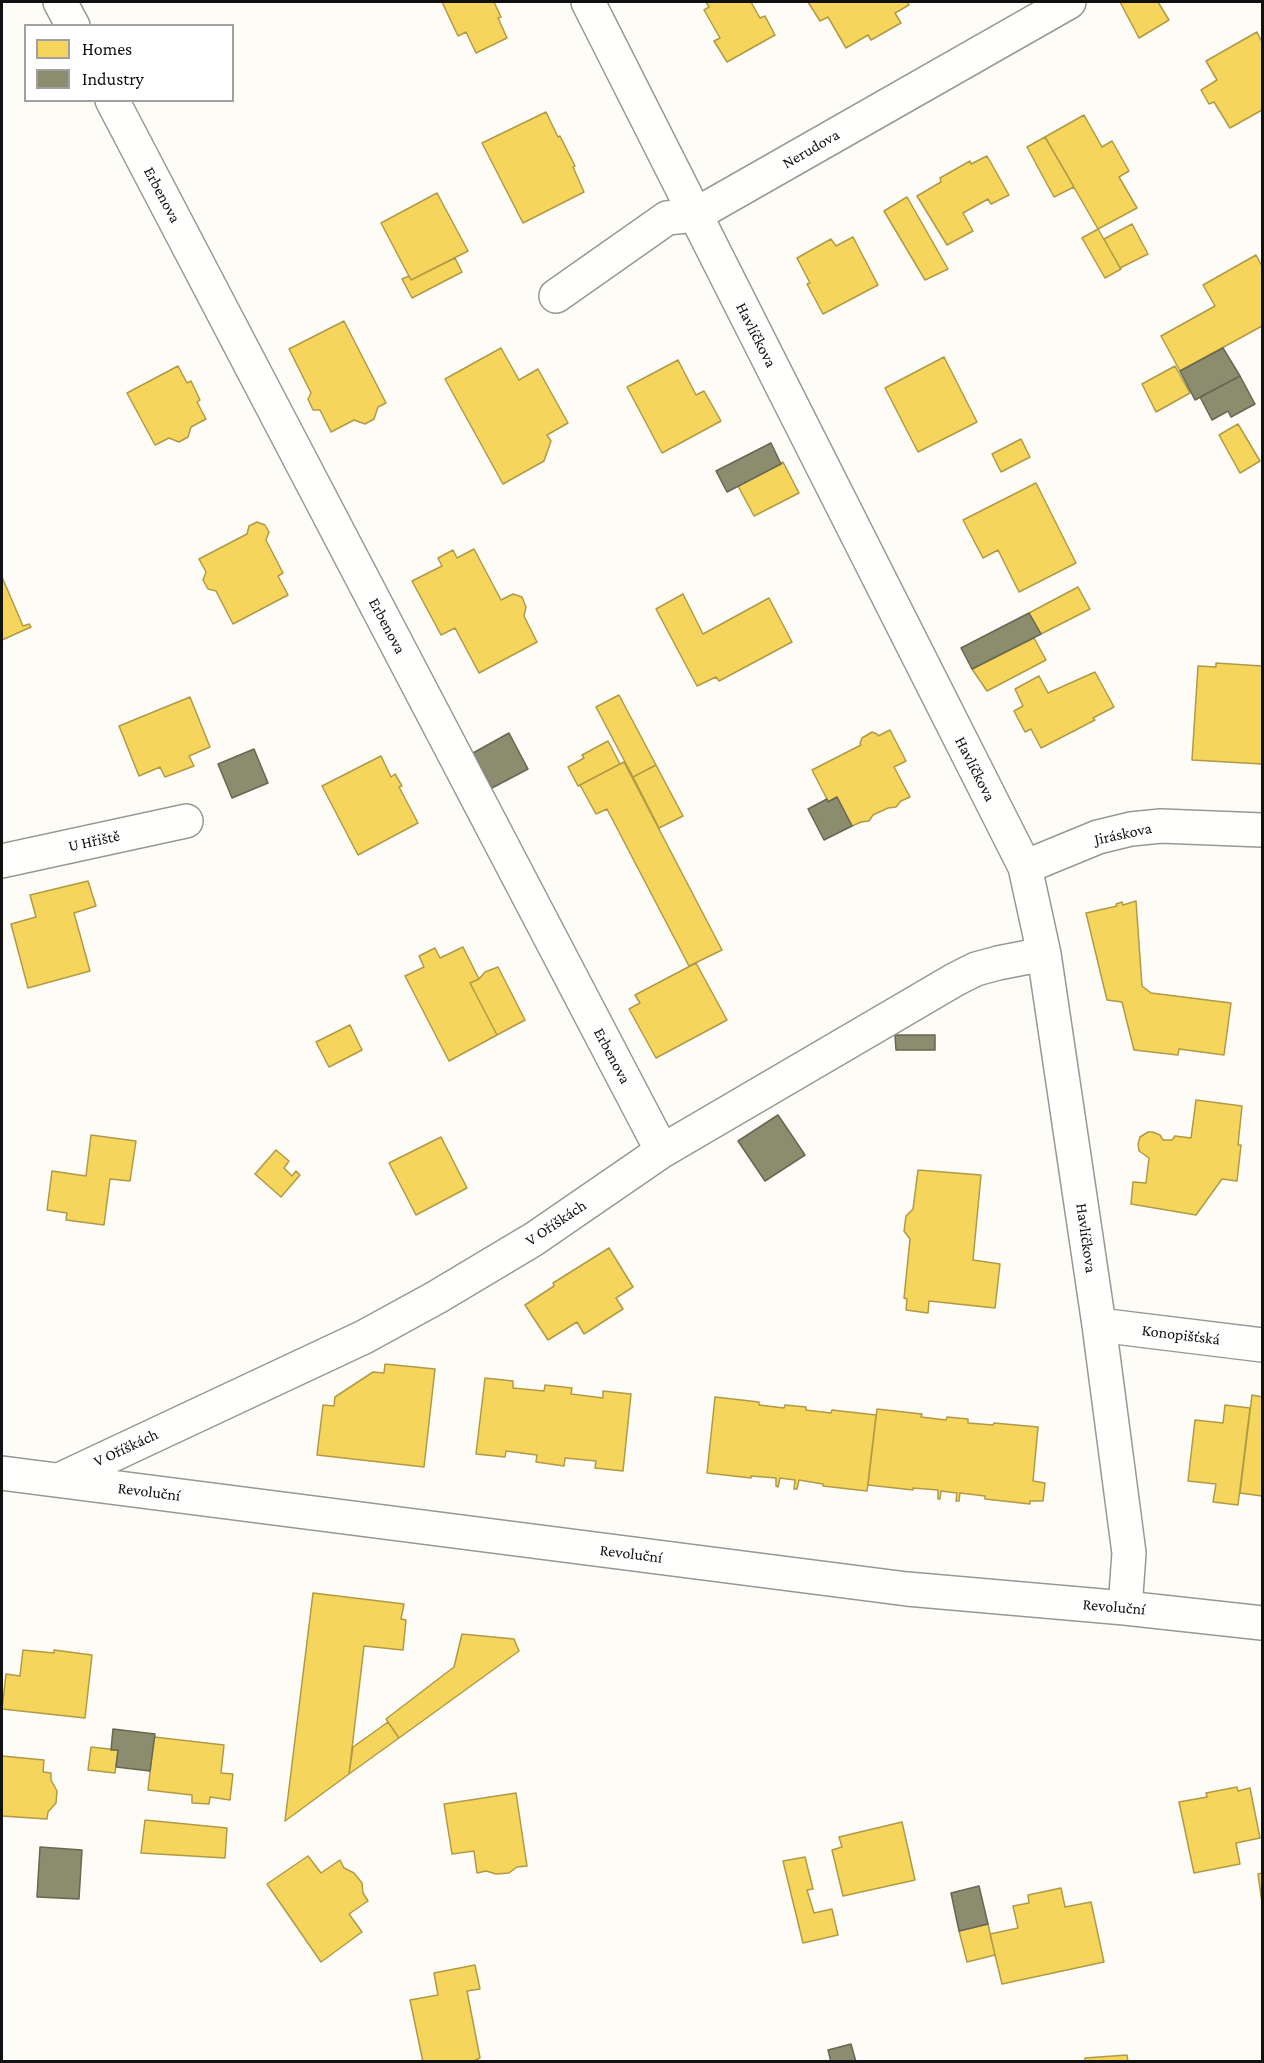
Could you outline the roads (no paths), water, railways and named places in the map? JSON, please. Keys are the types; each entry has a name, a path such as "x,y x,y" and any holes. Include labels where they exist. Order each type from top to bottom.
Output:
{"street":[{"path":"60,2 72,24"},
{"name":"Havlíčkova","path":"588,2 1024,867 1044,954 1099,1325 1129,1552 1125,1608"},
{"name":"Nerudova","path":"556,296 667,218 695,215 1070,2"},
{"name":"Erbenova","path":"113,102 662,1151"},
{"name":"U Hřiště","path":"2,861 186,821"},
{"name":"Jiráskova","path":"1024,867 1098,837 1131,829 1161,826 1263,830"},
{"name":"V Oříškách","path":"59,1480 364,1337 437,1297 534,1239 662,1151 956,979 976,969 1044,954"},
{"name":"Konopišťská","path":"1099,1325 1263,1345"},
{"name":"Revoluční","path":"2,1473 907,1589 1125,1608 1263,1623"}]}
